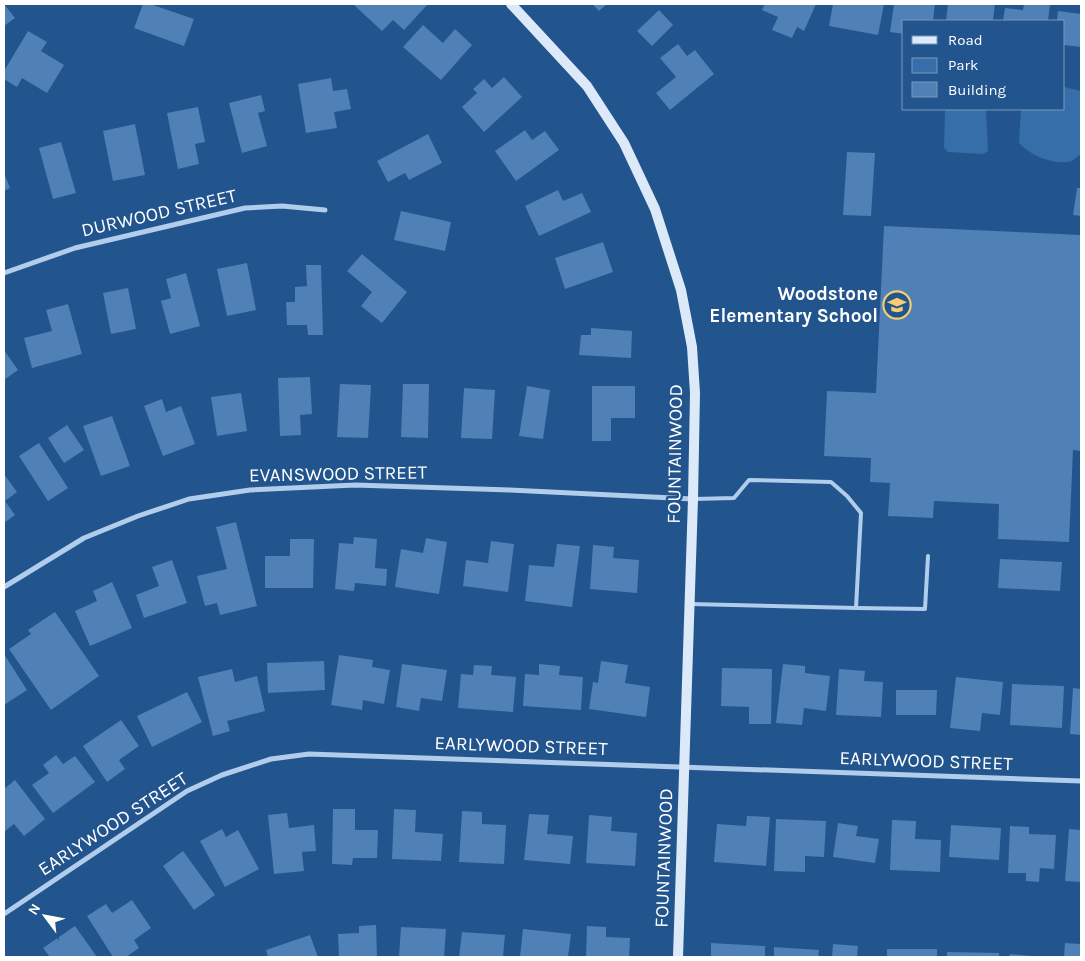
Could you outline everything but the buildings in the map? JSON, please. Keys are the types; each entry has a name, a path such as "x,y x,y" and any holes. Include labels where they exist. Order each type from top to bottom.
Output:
{"street":[{"name":"FOUNTAINWOOD","path":"511,4 586,86 624,143 655,209 681,290 692,347 695,393 693,499 678,957"},
{"name":"DURWOOD STREET","path":"4,272 75,248 245,208 282,206 325,210"},
{"name":"EVANSWOOD STREET","path":"4,587 84,538 138,516 188,499 250,490 355,485 693,499"},
{"name":"EARLYWOOD STREET","path":"4,914 187,791 222,775 271,759 309,754 1081,781"}],"lane":[{"path":"693,499 734,498 749,480 831,482 861,512 856,608"},
{"path":"690,604 925,609 928,556"}],"green space":[{"path":"1065,87 1081,91 1081,154 1071,161 1054,162 1041,158 1019,143 1021,110 1065,110"},
{"path":"945,110 986,110 988,151 983,154 948,152 944,148"}],"place":[{"name":"Woodstone Elementary School","path":"897,305"}]}
